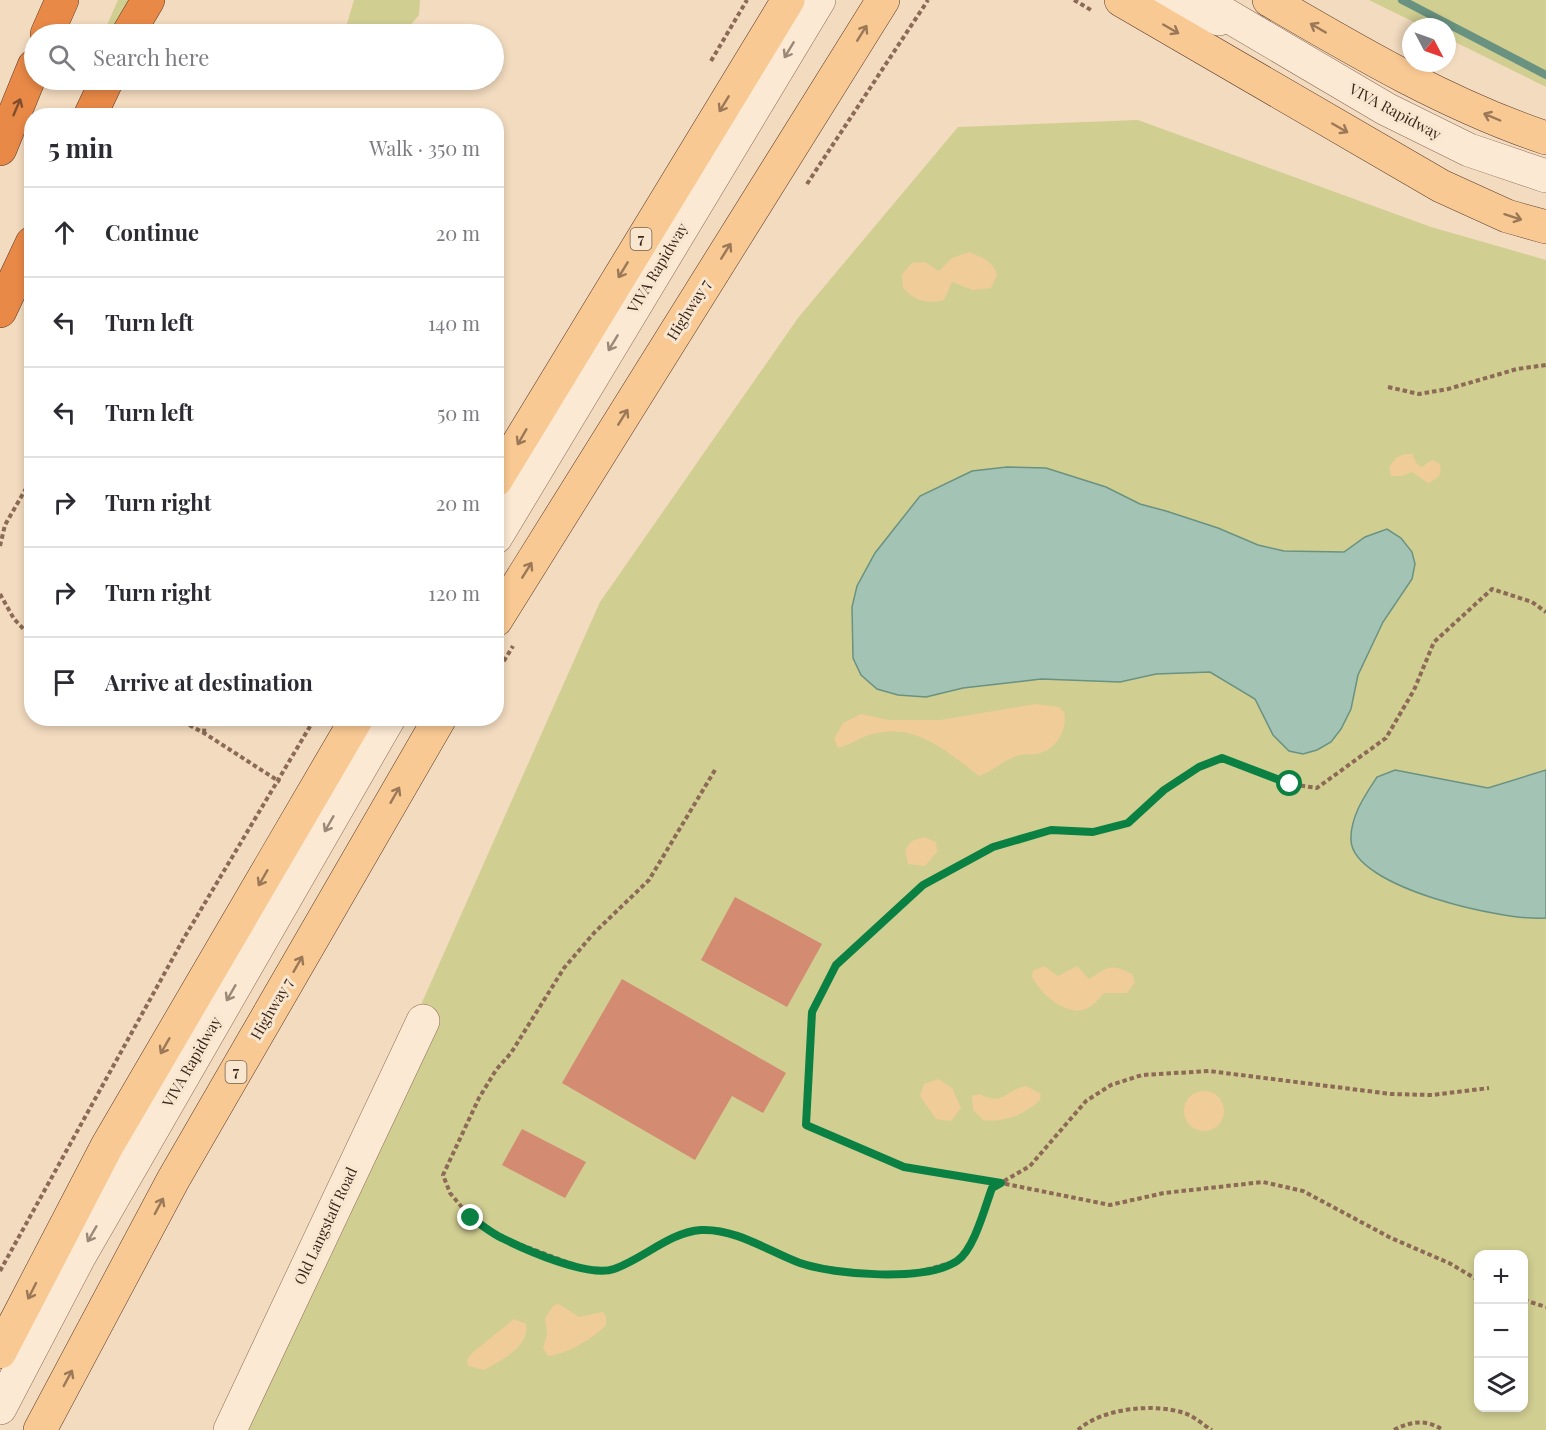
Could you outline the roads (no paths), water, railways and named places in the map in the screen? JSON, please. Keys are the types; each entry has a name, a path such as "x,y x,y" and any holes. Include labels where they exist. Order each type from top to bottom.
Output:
{"highway":[{"path":"51,24 62,0"},
{"path":"134,24 148,0"},
{"path":"0,148 24,90"},
{"path":"94,108 102,90"},
{"path":"0,311 24,260"}],"main road":[{"name":"7","path":"504,467 788,0"},
{"name":"Highway 7","path":"504,607 883,0"},
{"path":"1121,0 1441,186 1507,216 1546,227"},
{"path":"1269,0 1389,69 1457,103 1546,138"},
{"path":"0,1352 106,1146 352,726"},
{"name":"Highway 7","path":"40,1430 173,1180 435,726"}],"street":[{"name":"VIVA Rapidway","path":"504,524 819,0"},
{"name":"VIVA Rapidway","path":"1168,0 1252,32"},
{"name":"VIVA Rapidway","path":"1201,0 1386,109 1469,150 1546,176"},
{"name":"VIVA Rapidway","path":"0,1408 79,1257 384,726"},
{"name":"Old Langstaff Road","path":"230,1430 423,1021"}],"waterway":[{"path":"1402,0 1546,75"}]}
